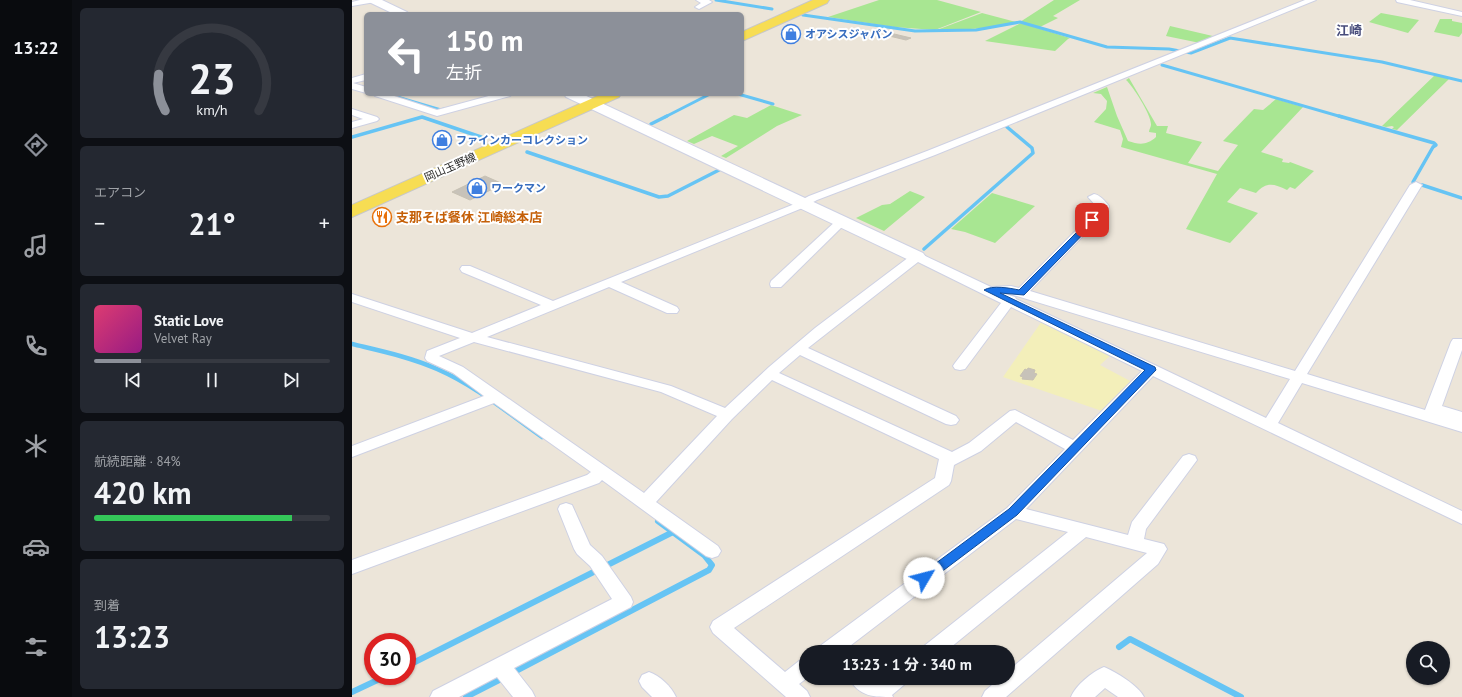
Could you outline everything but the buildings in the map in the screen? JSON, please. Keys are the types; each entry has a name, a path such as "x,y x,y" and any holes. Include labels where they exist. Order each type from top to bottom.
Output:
{"main road":[{"path":"744,27 806,0"},
{"path":"744,36 823,0"},
{"name":"岡山玉野線","path":"352,202 585,98 600,96"},
{"name":"岡山玉野線","path":"352,212 585,98"}],"street":[{"path":"352,3 358,0"},
{"path":"352,3 373,0 398,12"},
{"path":"712,551 645,503 598,475 544,430 490,400 458,370 432,358 432,354 471,337 796,208 813,198 931,154 1312,0"},
{"path":"1400,0 1462,14"},
{"path":"352,81 364,78"},
{"path":"352,86 364,89"},
{"path":"384,96 437,113 501,96"},
{"path":"585,98 803,203 989,290 1011,290 1015,297 1151,370 1462,518"},
{"path":"352,112 374,119 352,125"},
{"path":"1269,425 1416,185"},
{"path":"960,366 1015,297 1102,210 1103,206 1094,197"},
{"path":"776,284 842,221"},
{"path":"645,503 727,415 770,374 799,349 917,257"},
{"path":"466,269 552,305"},
{"path":"609,282 672,310"},
{"path":"1015,297 1431,413 1462,417"},
{"path":"352,298 471,337 666,389 727,415"},
{"path":"1431,413 1458,342"},
{"path":"799,349 951,420"},
{"path":"836,645 1013,512 1151,370"},
{"path":"770,374 947,456 943,481 720,627 796,693"},
{"path":"352,452 490,400"},
{"path":"1431,413 1462,427"},
{"path":"946,462 975,447 1015,415 1075,448"},
{"path":"1135,542 1138,527 1190,460"},
{"path":"352,567 598,475"},
{"path":"440,697 506,672 624,602 596,561 583,549 566,509"},
{"path":"992,697 1152,559 1158,549 1013,512"},
{"path":"940,645 1084,529"},
{"path":"506,672 525,697"},
{"path":"1081,697 1104,676 1134,697"},
{"path":"650,681 666,697"},
{"path":"868,685 881,695 891,685"}],"green space":[{"path":"879,0 937,0 981,12 935,30 894,27 828,17"},
{"path":"1054,0 1080,0 1053,16 1058,18 1040,27 1020,22"},
{"path":"982,13 1016,22 988,28 934,31"},
{"path":"1381,13 1419,20 1408,33 1369,22"},
{"path":"1440,19 1452,19 1452,21 1462,23 1462,33 1459,37 1434,32"},
{"path":"1021,23 1070,38 1055,51 985,41"},
{"path":"1170,26 1217,37 1200,43 1166,36"},
{"path":"1435,75 1449,79 1397,130 1392,129 1394,127 1392,126 1382,126"},
{"path":"1129,78 1157,126 1168,126 1166,133 1202,142 1188,163 1218,171 1238,145 1223,141 1254,109 1263,110 1276,99 1303,107 1261,152 1283,159 1282,162 1290,162 1314,171 1295,189 1290,187 1287,190 1274,185 1267,185 1256,193 1240,188 1227,202 1258,213 1230,243 1186,229 1217,174 1121,147 1123,139 1120,130 1094,122 1106,109 1107,101 1101,94 1093,93 1107,87 1128,141 1143,144 1150,142 1156,137 1156,133 1149,132 1151,125 1148,115 1137,95 1126,80"},
{"path":"771,105 802,115 777,126 726,158 721,156 738,146 712,136 694,144 687,141 734,115 747,118"},
{"path":"910,191 925,197 884,231 856,218 882,205 890,204"},
{"path":"992,193 1035,206 995,243 965,232 951,229"}],"sand":[{"path":"1042,321 1111,355 1100,365 1132,382 1102,411 1003,377"}],"waterway":[{"path":"716,0 772,9"},
{"path":"803,15 915,31 976,30 1020,22 1107,47 1169,49 1191,53 1230,38 1382,62 1462,81"},
{"path":"1162,65 1342,117"},
{"path":"394,96 441,110 444,109"},
{"path":"665,117 706,96"},
{"path":"744,96 773,104"},
{"path":"1339,116 1434,143 1436,145 1433,147 1413,182 1414,183"},
{"path":"352,137 422,117 481,137"},
{"path":"651,124 665,117"},
{"path":"924,249 1033,153 1032,148 1007,127"},
{"path":"527,152 659,197 668,196 721,169"},
{"path":"1422,185 1462,198"},
{"path":"352,344 416,361 437,369 465,383 542,437"},
{"path":"658,521 673,532"},
{"path":"416,661 673,532"},
{"path":"512,673 709,570 712,565 704,555 673,532"},
{"path":"1119,647 1130,639 1241,697"},
{"path":"466,697 503,678"},
{"path":"352,692 367,685"}],"place":[{"name":"オアシスジャパン","path":"791,34"},
{"name":"ファインカーコレクション","path":"442,140"},
{"name":"ワークマン","path":"477,188"},
{"name":"支那そば餐休 江崎総本店","path":"382,217"}],"district":[{"name":"江崎","path":"1349,30"}],"route":[{"path":"924,578 1008,514 1013,512 1151,370 1081,334 989,290 1011,290 1021,293 1092,220"}]}
